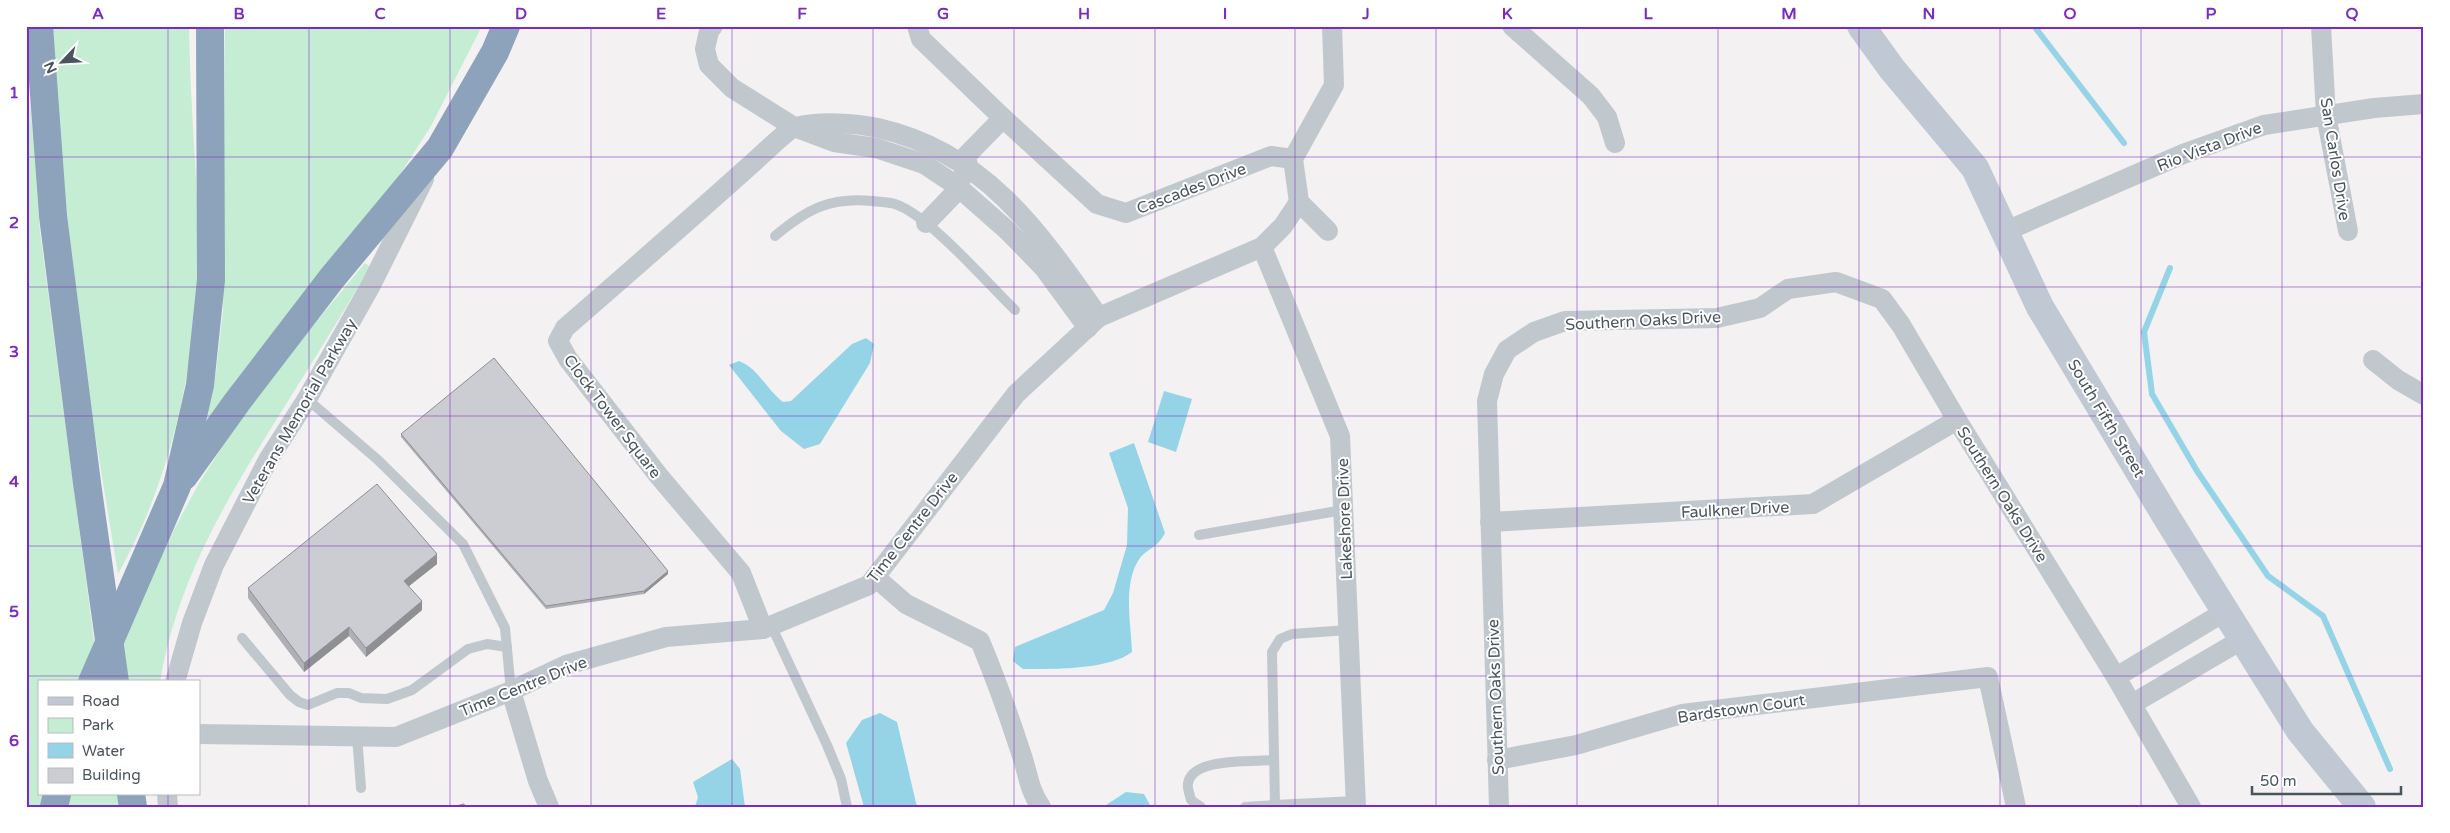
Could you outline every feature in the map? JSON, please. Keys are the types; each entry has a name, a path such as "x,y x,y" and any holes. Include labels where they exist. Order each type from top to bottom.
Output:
{"highway":[{"path":"39,26 53,216 87,483 115,680"},
{"path":"93,680 177,486 200,385 211,280 210,26"},
{"path":"177,486 237,402 332,278 440,148 495,52 506,26"}],"street":[{"path":"713,26 709,31 705,49 709,65 732,88 794,127 834,142 876,148 924,164 957,186 1008,231 1093,322"},
{"name":"Cascades Drive","path":"917,26 921,40 1097,204 1126,213 1271,156 1293,159"},
{"path":"1328,231 1300,202 1293,159 1334,85 1332,26"},
{"path":"1512,26 1591,96 1608,117 1616,143"},
{"name":"South Fifth Street","path":"1861,26 1892,69 1975,168 2006,230 2040,307 2167,518 2300,731 2362,807"},
{"name":"San Carlos Drive","path":"2321,26 2326,115 2348,231"},
{"name":"Rio Vista Drive","path":"2006,230 2227,137 2264,125 2374,108 2424,104"},
{"path":"926,223 952,196 968,166 966,156 1003,118"},
{"path":"794,127 854,123 879,128 935,147 968,166 1009,200 1064,267 1093,322"},
{"name":"Clock Tower Square","path":"767,627 741,573 658,476 568,359 558,341 565,328 794,127"},
{"name":"Veterans Memorial Parkway","path":"176,680 192,623 214,565 268,460 307,399 371,285 440,148"},
{"name":"Time Centre Drive","path":"200,734 396,737 511,691 566,665 666,637 767,627 869,585 1016,394 1093,322 1262,247 1283,226 1300,202"},
{"name":"Lakeshore Drive","path":"1262,247 1340,436 1356,804"},
{"name":"Southern Oaks Drive","path":"1499,807 1487,400 1494,374 1507,350 1534,332 1565,321 1717,318 1760,308 1788,288 1836,282 1882,299 1902,325 1956,420 2116,677 2191,807"},
{"path":"2373,360 2398,380 2424,395"},
{"name":"Faulkner Drive","path":"1490,522 1813,504 1956,420"},
{"path":"875,577 906,604 980,641 1022,754 1032,794 1041,807"},
{"path":"2116,677 2226,611"},
{"path":"2132,704 2243,639"},
{"name":"Bardstown Court","path":"1497,760 1576,745 1682,714 1988,677 2016,807"},
{"path":"511,691 538,781 549,807"}],"lane":[{"path":"775,236 817,207 836,201 852,200 895,204 926,223 1015,310"},
{"path":"307,399 378,460 463,544 504,628 511,691"},
{"path":"1199,535 1343,510"},
{"path":"767,627 827,745 841,779 847,807"},
{"path":"1275,805 1272,652 1280,639 1292,634 1348,630"},
{"path":"242,638 290,695 298,702 308,705 337,693 349,693 361,698 387,699 412,690 468,649 487,644 507,647"},
{"path":"357,736 361,788"},
{"path":"1201,807 1191,800 1188,784 1194,771 1205,765 1273,760"},
{"path":"1245,807 1356,804"}],"green space":[{"path":"50,26 189,26 198,222 198,301 182,401 175,431 157,490 118,574 89,397 65,216"},
{"path":"225,26 482,26 431,126 381,204 203,433 216,372 223,311"},
{"path":"30,98 40,232 94,641 80,680 38,680 38,796 45,796 42,807 26,807 26,226"},
{"path":"365,263 370,267 258,449 205,544 178,610 160,680 128,680 122,637 158,560 199,483 235,427 291,352"},
{"path":"66,796 117,796 120,807 63,807"}],"water":[{"path":"866,338 874,344 870,363 820,444 804,449 781,431 729,365 739,361 746,364 783,402 791,401 852,344"},
{"path":"1164,391 1192,399 1176,452 1148,442"},
{"path":"1134,443 1165,533 1141,557 1133,571 1129,593 1132,652 1122,658 1095,665 1023,669 1013,661 1015,647 1104,610 1113,593 1127,545 1128,508 1109,453"},
{"path":"880,713 897,722 917,807 864,807 846,743 862,720"},
{"path":"732,759 740,769 745,807 695,807 698,797 693,782"},
{"path":"1126,792 1144,794 1151,807 1103,807"}],"building":[{"path":"494,358 668,571 644,591 546,606 401,434"},
{"path":"377,484 437,554 404,581 422,601 366,648 349,627 304,663 248,588"},
{"path":"464,804 465,807 452,807"}],"waterway":[{"path":"2034,26 2124,143"},
{"path":"2170,268 2144,332 2152,394 2197,471 2268,576 2323,616 2390,769"}]}
